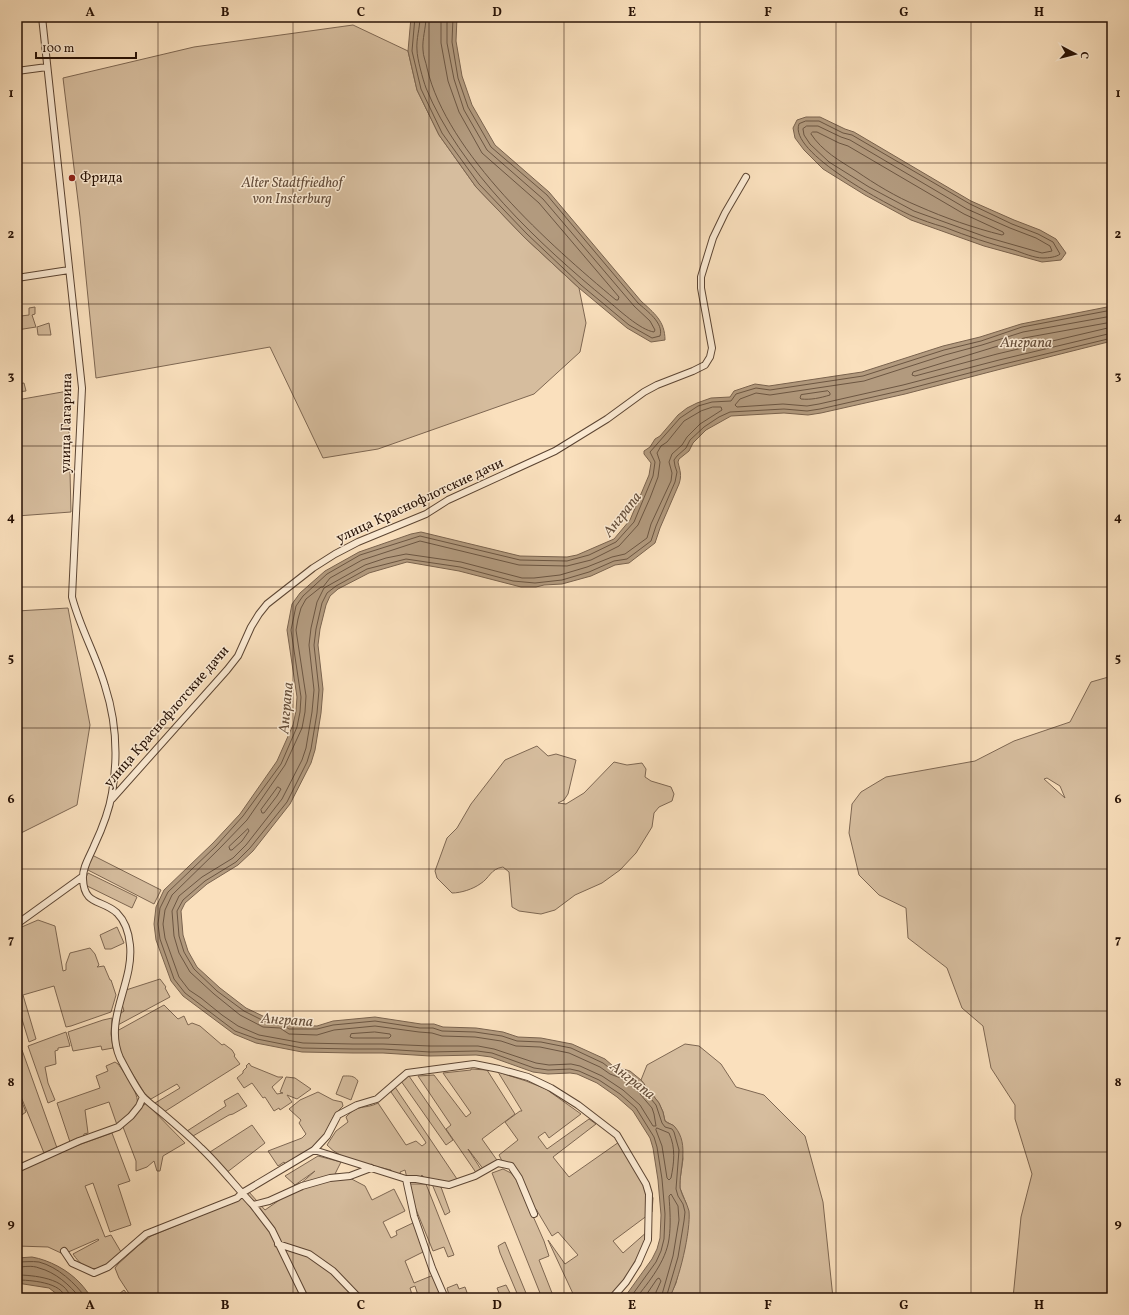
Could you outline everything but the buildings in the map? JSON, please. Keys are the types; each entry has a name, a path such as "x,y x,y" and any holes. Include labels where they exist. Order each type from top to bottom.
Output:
{"street":[{"name":"улица Гагарина","path":"42,17 82,388 72,597 78,617 105,686 110,705 115,746 114,778 111,800"},
{"path":"17,71 47,67"},
{"name":"улица Краснофлотские дачи","path":"82,877 103,825 111,800 227,670 238,656 251,627 267,604 313,568 335,554 358,542 426,514 448,500 555,451 595,427 644,392 705,365 710,357 712,348 701,288 701,277 713,238 725,213 746,177"},
{"path":"17,278 69,270"},
{"path":"17,924 82,877 85,891 91,899 116,912 124,922 128,933 130,962 128,975 118,1005 116,1046 126,1068 143,1097 203,1149 253,1205 272,1230 305,1298"},
{"path":"64,1251 72,1263 94,1273 108,1267 146,1234 237,1198 242,1193 314,1150 327,1136 338,1115 357,1105 377,1100 407,1073 474,1064 499,1069 528,1078 551,1088 578,1105 617,1135 638,1169 646,1184 649,1194 648,1240 638,1263 626,1282 612,1298"},
{"path":"17,1169 80,1140 118,1126 131,1116 139,1106 143,1097"},
{"path":"314,1150 406,1179 416,1179 449,1185 475,1176 498,1163 511,1166 519,1178 534,1214"},
{"path":"253,1205 269,1201 302,1186 330,1178 350,1176 371,1168"},
{"path":"406,1179 414,1216 432,1268 445,1298"},
{"path":"278,1244 309,1254 333,1271 359,1298"}],"green space":[{"name":"Alter Stadtfriedhof von Insterburg","path":"353,25 408,51 417,90 439,135 476,187 524,237 579,288 586,323 580,352 534,394 378,449 323,458 270,347 96,378 80,217 63,78 194,47"},
{"path":"17,286 21,316 29,315 29,308 35,307 35,314 32,315 36,327 17,330"},
{"path":"49,323 51,335 38,335 37,327"},
{"path":"24,383 26,391 17,392 17,384"},
{"path":"68,391 71,512 17,516 17,400"},
{"path":"68,608 90,725 77,805 17,835 17,611"},
{"path":"1112,676 1112,1298 1013,1298 1021,1217 1032,1174 1015,1119 1015,1105 991,1068 983,1026 962,1008 947,968 908,938 906,908 879,895 859,875 849,833 852,804 861,792 886,777 975,761 1014,741 1070,722 1091,682","holes":["1047,778 1060,786 1065,798 1044,779"]},
{"path":"537,746 548,756 556,754 576,760 568,794 564,800 558,803 566,804 584,793 614,762 627,765 642,763 646,769 645,777 651,781 671,787 674,794 672,801 659,807 654,813 652,827 636,853 620,870 602,883 575,895 555,910 541,914 519,911 512,907 509,872 503,867 495,870 483,882 474,888 452,893 437,878 435,871 447,838 457,828 471,804 505,760"},
{"path":"92,855 161,890 154,904 86,869"},
{"path":"88,873 137,897 132,908 83,884"},
{"path":"38,920 55,926 63,971 66,970 66,964 70,953 90,948 95,954 99,965 97,967 104,966 116,995 111,1012 66,1027 54,986 23,995 36,1039 29,1042 17,1003 17,929"},
{"path":"117,927 124,943 111,949 105,949 100,935"},
{"path":"160,979 166,987 165,988 170,997 116,1026 118,1015 124,1011 122,1004 126,990"},
{"path":"164,1005 178,1019 184,1016 188,1025 192,1023 200,1026 222,1045 224,1044 232,1050 235,1055 234,1056 240,1064 164,1112 155,1103 180,1088 177,1084 151,1099 145,1094 119,1052 117,1031"},
{"path":"112,1018 111,1034 113,1048 102,1050 101,1046 73,1051 68,1032"},
{"path":"66,1032 70,1046 58,1048 58,1050 55,1051 56,1064 45,1067 48,1083 55,1100 48,1103 28,1046"},
{"path":"685,1044 699,1046 721,1064 736,1087 764,1095 805,1136 823,1202 833,1298 669,1298 676,1283 686,1237 686,1203 680,1188 683,1159 681,1142 674,1126 665,1121 659,1103 641,1080 647,1065"},
{"path":"22,1050 57,1148 44,1153 17,1087 17,1052"},
{"path":"115,1062 124,1072 134,1089 137,1104 128,1116 117,1125 109,1102 85,1110 88,1133 84,1134 83,1137 70,1142 57,1103 100,1088 96,1076 108,1071 106,1066"},
{"path":"249,1063 251,1066 278,1077 283,1077 272,1087 277,1094 283,1093 280,1092 286,1077 295,1078 311,1089 297,1099 287,1095 292,1102 280,1110 279,1108 274,1111 265,1097 263,1098 252,1083 244,1088 237,1078 243,1073"},
{"path":"471,1069 487,1070 515,1114 482,1139 499,1163 484,1170 468,1149 482,1171 477,1174 446,1129 451,1125 418,1076 434,1075 466,1117 471,1113 443,1073"},
{"path":"498,1072 546,1089 581,1114 549,1138 545,1132 538,1137 547,1149 589,1119 596,1124 553,1157 569,1177 619,1142 651,1193 653,1198 652,1212 613,1241 623,1253 648,1231 651,1237 613,1298 575,1298 548,1240 565,1264 578,1255 558,1232 552,1236 536,1209 534,1209 515,1171 503,1163 499,1155 518,1140 505,1122 522,1111"},
{"path":"343,1076 353,1077 358,1081 351,1100 336,1094"},
{"path":"408,1076 453,1140 446,1145 401,1081"},
{"path":"395,1087 459,1182 443,1182 425,1179 422,1175 419,1178 407,1178 405,1170 400,1172 402,1177 393,1173 391,1170 348,1159 327,1145 336,1131 348,1122 346,1117 358,1108 378,1103 406,1145 416,1141 422,1146 426,1143 391,1092"},
{"path":"17,1090 26,1112 19,1117 17,1112"},
{"path":"318,1092 333,1100 342,1102 343,1106 335,1114 319,1145 287,1166 284,1162 278,1166 268,1151 302,1138 306,1134 299,1123 301,1120 289,1109 300,1100"},
{"path":"238,1093 247,1106 193,1136 187,1131 226,1106 224,1101"},
{"path":"146,1103 185,1143 163,1156 160,1171 157,1171 154,1161 147,1167 136,1171 136,1161 123,1127"},
{"path":"252,1125 265,1143 226,1173 210,1152"},
{"path":"112,1133 130,1181 118,1185 131,1225 110,1232 93,1183 85,1186 105,1237 111,1235 124,1257 114,1266 98,1272 85,1267 73,1254 99,1240 98,1239 66,1253 61,1253 48,1247 17,1246 17,1172 48,1156"},
{"path":"318,1156 341,1162 335,1174 342,1174 365,1186 372,1200 394,1189 405,1211 383,1222 391,1238 397,1235 396,1231 415,1222 427,1250 405,1261 414,1283 436,1274 445,1298 419,1298 415,1286 410,1288 413,1298 132,1298 119,1278 115,1268 151,1236 236,1201 241,1196 249,1192 265,1210 291,1192 315,1171 295,1185 285,1176"},
{"path":"503,1169 511,1173 517,1180 544,1241 549,1256 539,1260 554,1298 542,1298 492,1173"},
{"path":"409,1184 426,1184 454,1255 448,1257 444,1247 433,1251 413,1202"},
{"path":"432,1184 441,1187 450,1212 445,1215"},
{"path":"505,1242 528,1298 519,1298 500,1253 498,1246"},
{"path":"457,1284 459,1289 465,1287 469,1298 450,1298 447,1288"},
{"path":"506,1285 514,1298 501,1298 497,1288"},
{"path":"124,1290 130,1298 115,1297"}],"water":[{"path":"411,17 457,17 456,41 462,76 472,105 495,145 549,192 641,301 658,318 665,333 665,340 651,342 627,328 579,288 524,237 476,187 439,135 417,90 408,51"},
{"path":"806,117 820,117 854,132 971,201 1040,230 1056,239 1066,253 1061,260 1042,262 984,246 911,220 865,195 823,169 804,150 795,138 793,128 797,120"},
{"name":"Анграпа","path":"1112,306 1112,341 905,394 821,413 808,415 784,413 731,416 706,430 693,443 689,451 679,459 678,462 681,475 680,481 655,543 629,563 615,565 591,576 562,584 521,587 459,571 407,562 369,573 338,589 330,596 326,605 320,629 318,645 323,689 315,750 311,763 290,804 253,851 238,865 207,884 185,903 181,911 183,935 188,951 197,967 220,988 246,1008 267,1018 276,1020 287,1018 291,1021 289,1024 290,1025 317,1026 333,1021 375,1017 421,1024 434,1024 443,1027 476,1028 503,1032 518,1037 541,1038 572,1044 605,1059 613,1066 630,1071 641,1080 659,1103 665,1121 675,1127 682,1141 683,1157 680,1188 689,1211 689,1220 686,1243 677,1280 669,1298 624,1298 652,1259 657,1249 660,1238 661,1215 658,1180 650,1138 633,1111 617,1097 597,1083 577,1074 548,1074 533,1072 491,1057 476,1055 430,1056 383,1053 302,1052 256,1043 234,1034 183,996 171,981 156,940 154,924 156,907 164,890 213,843 240,814 277,761 293,725 296,711 297,697 287,630 292,604 300,593 325,571 359,552 421,532 520,556 567,557 577,555 614,539 630,520 649,475 651,463 644,454 644,451 650,447 655,439 660,436 678,415 697,403 711,398 730,397 734,391 755,384 769,386 862,372 943,346 980,337 1021,324"},
{"path":"32,1257 45,1260 64,1270 80,1283 92,1298 62,1298 49,1288 17,1283 17,1258"}],"place":[{"name":"Фрида","path":"72,178"}]}
